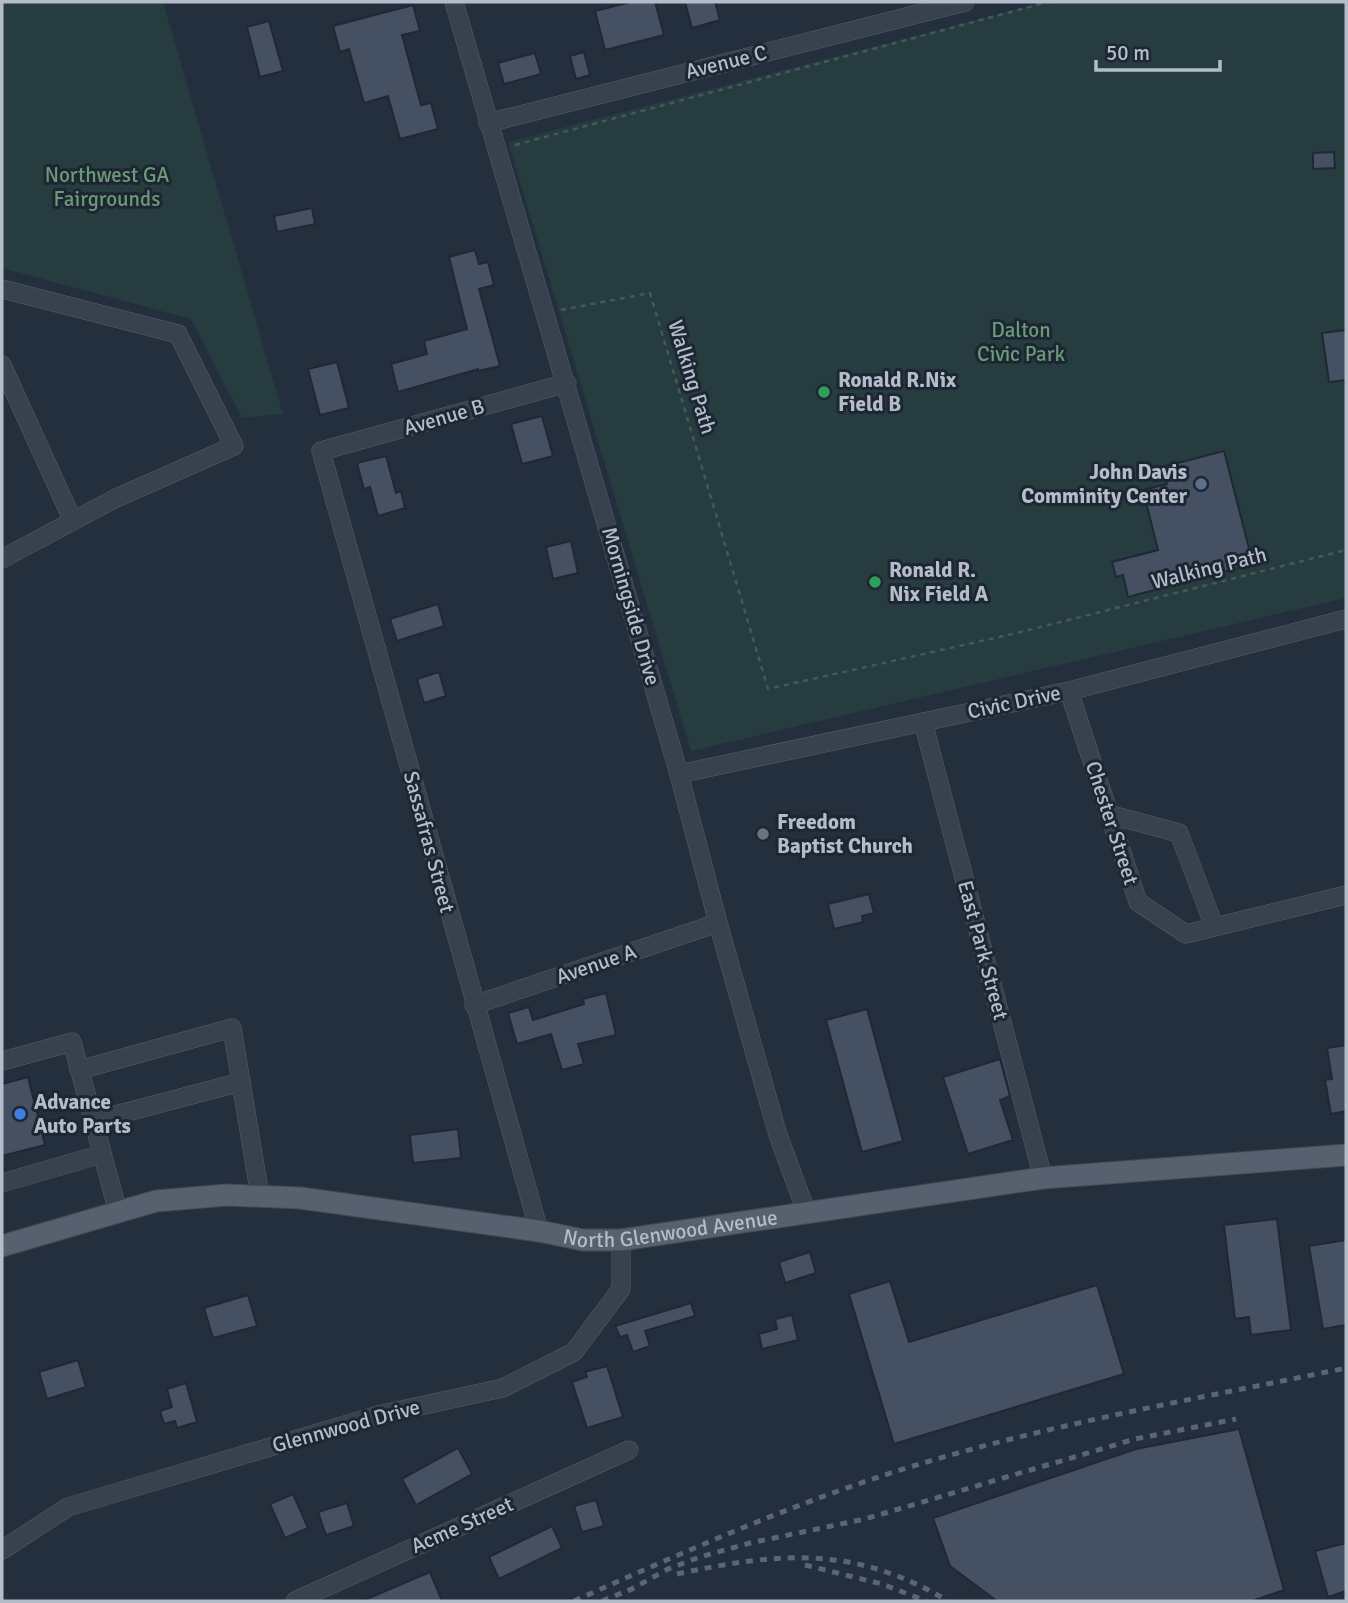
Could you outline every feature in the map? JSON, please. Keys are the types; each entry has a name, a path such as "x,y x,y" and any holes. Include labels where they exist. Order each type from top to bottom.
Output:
{"main road":[{"name":"North Glenwood Avenue","path":"2,1246 156,1201 227,1195 300,1198 540,1231 583,1240 621,1240 1043,1178 1346,1155"}],"street":[{"name":"Morningside Drive","path":"453,2 567,383 679,774 778,1135 806,1211"},
{"name":"Avenue C","path":"488,123 965,2"},
{"path":"2,289 178,334 234,446 114,499 2,559"},
{"path":"2,365 73,521"},
{"name":"Avenue B","path":"321,451 567,383"},
{"name":"Sassafras Street","path":"321,451 474,1004 540,1231"},
{"name":"Civic Drive","path":"679,774 1069,691 1346,619"},
{"name":"Chester Street","path":"1069,691 1138,902 1186,934 1346,895"},
{"name":"East Park Street","path":"923,722 1043,1178"},
{"path":"1108,814 1179,833 1214,926"},
{"name":"Avenue A","path":"474,1004 718,923"},
{"path":"79,1070 232,1028 260,1196"},
{"path":"2,1061 72,1042 118,1212"},
{"path":"93,1121 241,1082"},
{"path":"2,1183 102,1154"},
{"name":"Glennwood Drive","path":"2,1550 68,1507 378,1415 503,1388 539,1370 574,1352 621,1289 621,1240"},
{"name":"Acme Street","path":"295,1601 629,1450"}],"path":[{"path":"518,157 515,144 1048,2"},
{"name":"Walking Path","path":"554,311 650,293 768,689 1017,634 1346,550"}],"green space":[{"name":"Northwest GA Fairgrounds","path":"2,2 163,2 283,414 242,418 191,319 2,268"},
{"name":"Dalton Civic Park","path":"1045,2 1346,2 1346,598 691,751 508,142"}],"building":[{"path":"631,2 655,2 664,35 605,50 595,11"},
{"path":"685,2 715,2 720,20 692,28"},
{"path":"413,5 420,31 402,35 421,105 431,103 438,129 400,139 388,96 364,103 349,49 340,52 333,26"},
{"path":"269,21 283,71 260,77 247,27"},
{"path":"584,52 590,75 576,79 570,56"},
{"path":"535,53 541,74 504,84 498,63"},
{"path":"1334,152 1335,168 1313,169 1313,153"},
{"path":"312,208 315,224 277,232 274,216"},
{"path":"475,250 479,264 488,262 494,285 479,289 500,366 478,369 398,392 391,364 427,354 424,341 467,329 449,257"},
{"path":"1346,330 1346,380 1329,382 1322,333"},
{"path":"337,362 349,408 320,415 308,369"},
{"path":"542,416 553,456 522,464 511,424"},
{"path":"1224,451 1253,564 1128,597 1123,575 1116,577 1112,562 1158,550 1143,490 1167,484 1162,467"},
{"path":"386,456 396,493 401,491 405,508 378,516 370,487 364,489 357,463"},
{"path":"571,541 578,573 553,579 546,547"},
{"path":"438,604 444,626 397,641 390,619"},
{"path":"439,672 446,696 424,703 417,679"},
{"path":"869,894 874,913 862,916 863,922 834,929 828,904"},
{"path":"606,993 616,1035 578,1044 584,1064 562,1070 551,1034 517,1044 508,1013 529,1007 533,1020 584,1004 583,999"},
{"path":"867,1009 903,1141 862,1152 826,1020"},
{"path":"1346,1045 1346,1111 1331,1114 1325,1080 1332,1079 1327,1048"},
{"path":"1000,1059 1010,1096 1000,1100 1013,1140 968,1154 943,1077"},
{"name":"Advance Auto Parts","path":"28,1077 45,1145 2,1156 2,1084"},
{"path":"458,1129 461,1158 413,1163 410,1135"},
{"path":"1277,1219 1291,1330 1251,1335 1249,1317 1235,1319 1224,1225"},
{"path":"1346,1240 1346,1325 1323,1329 1309,1246"},
{"path":"810,1252 816,1273 785,1283 779,1262"},
{"path":"890,1281 909,1342 1097,1285 1124,1374 894,1444 849,1294"},
{"path":"248,1295 257,1326 213,1338 204,1308"},
{"path":"691,1303 695,1316 645,1331 650,1346 633,1352 627,1335 620,1337 615,1326"},
{"path":"792,1315 798,1340 762,1349 759,1334 777,1329 775,1319"},
{"path":"78,1360 86,1387 47,1399 39,1372"},
{"path":"607,1366 623,1417 587,1428 572,1382 587,1377 585,1372"},
{"path":"186,1383 197,1422 177,1428 175,1421 164,1424 160,1411 172,1407 167,1389"},
{"path":"1239,1429 1284,1590 1252,1601 997,1601 950,1566 933,1518 1136,1449"},
{"path":"458,1448 472,1474 416,1505 402,1479"},
{"path":"293,1494 308,1528 285,1538 270,1504"},
{"path":"596,1500 604,1526 582,1532 574,1506"},
{"path":"347,1503 354,1526 326,1535 318,1512"},
{"path":"552,1526 562,1548 499,1579 489,1557"},
{"path":"1346,1543 1346,1591 1328,1597 1315,1551"},
{"path":"430,1572 442,1601 362,1601"}],"railway":[{"path":"574,1601 784,1511 913,1466 1074,1424 1346,1368"},
{"path":"628,1591 668,1569 700,1557 750,1543 865,1519 1135,1439 1236,1419"},
{"path":"677,1574 750,1561 816,1558 880,1570 914,1583 948,1601"},
{"path":"805,1565 882,1584 926,1601"},
{"path":"602,1601 634,1588"}],"place":[{"name":"Ronald R.Nix Field B","path":"824,392"},
{"name":"John Davis Comminity Center","path":"1201,484"},
{"name":"Ronald R. Nix Field A","path":"875,582"},
{"name":"Freedom Baptist Church","path":"763,834"},
{"name":"Advance Auto Parts","path":"20,1114"}]}
